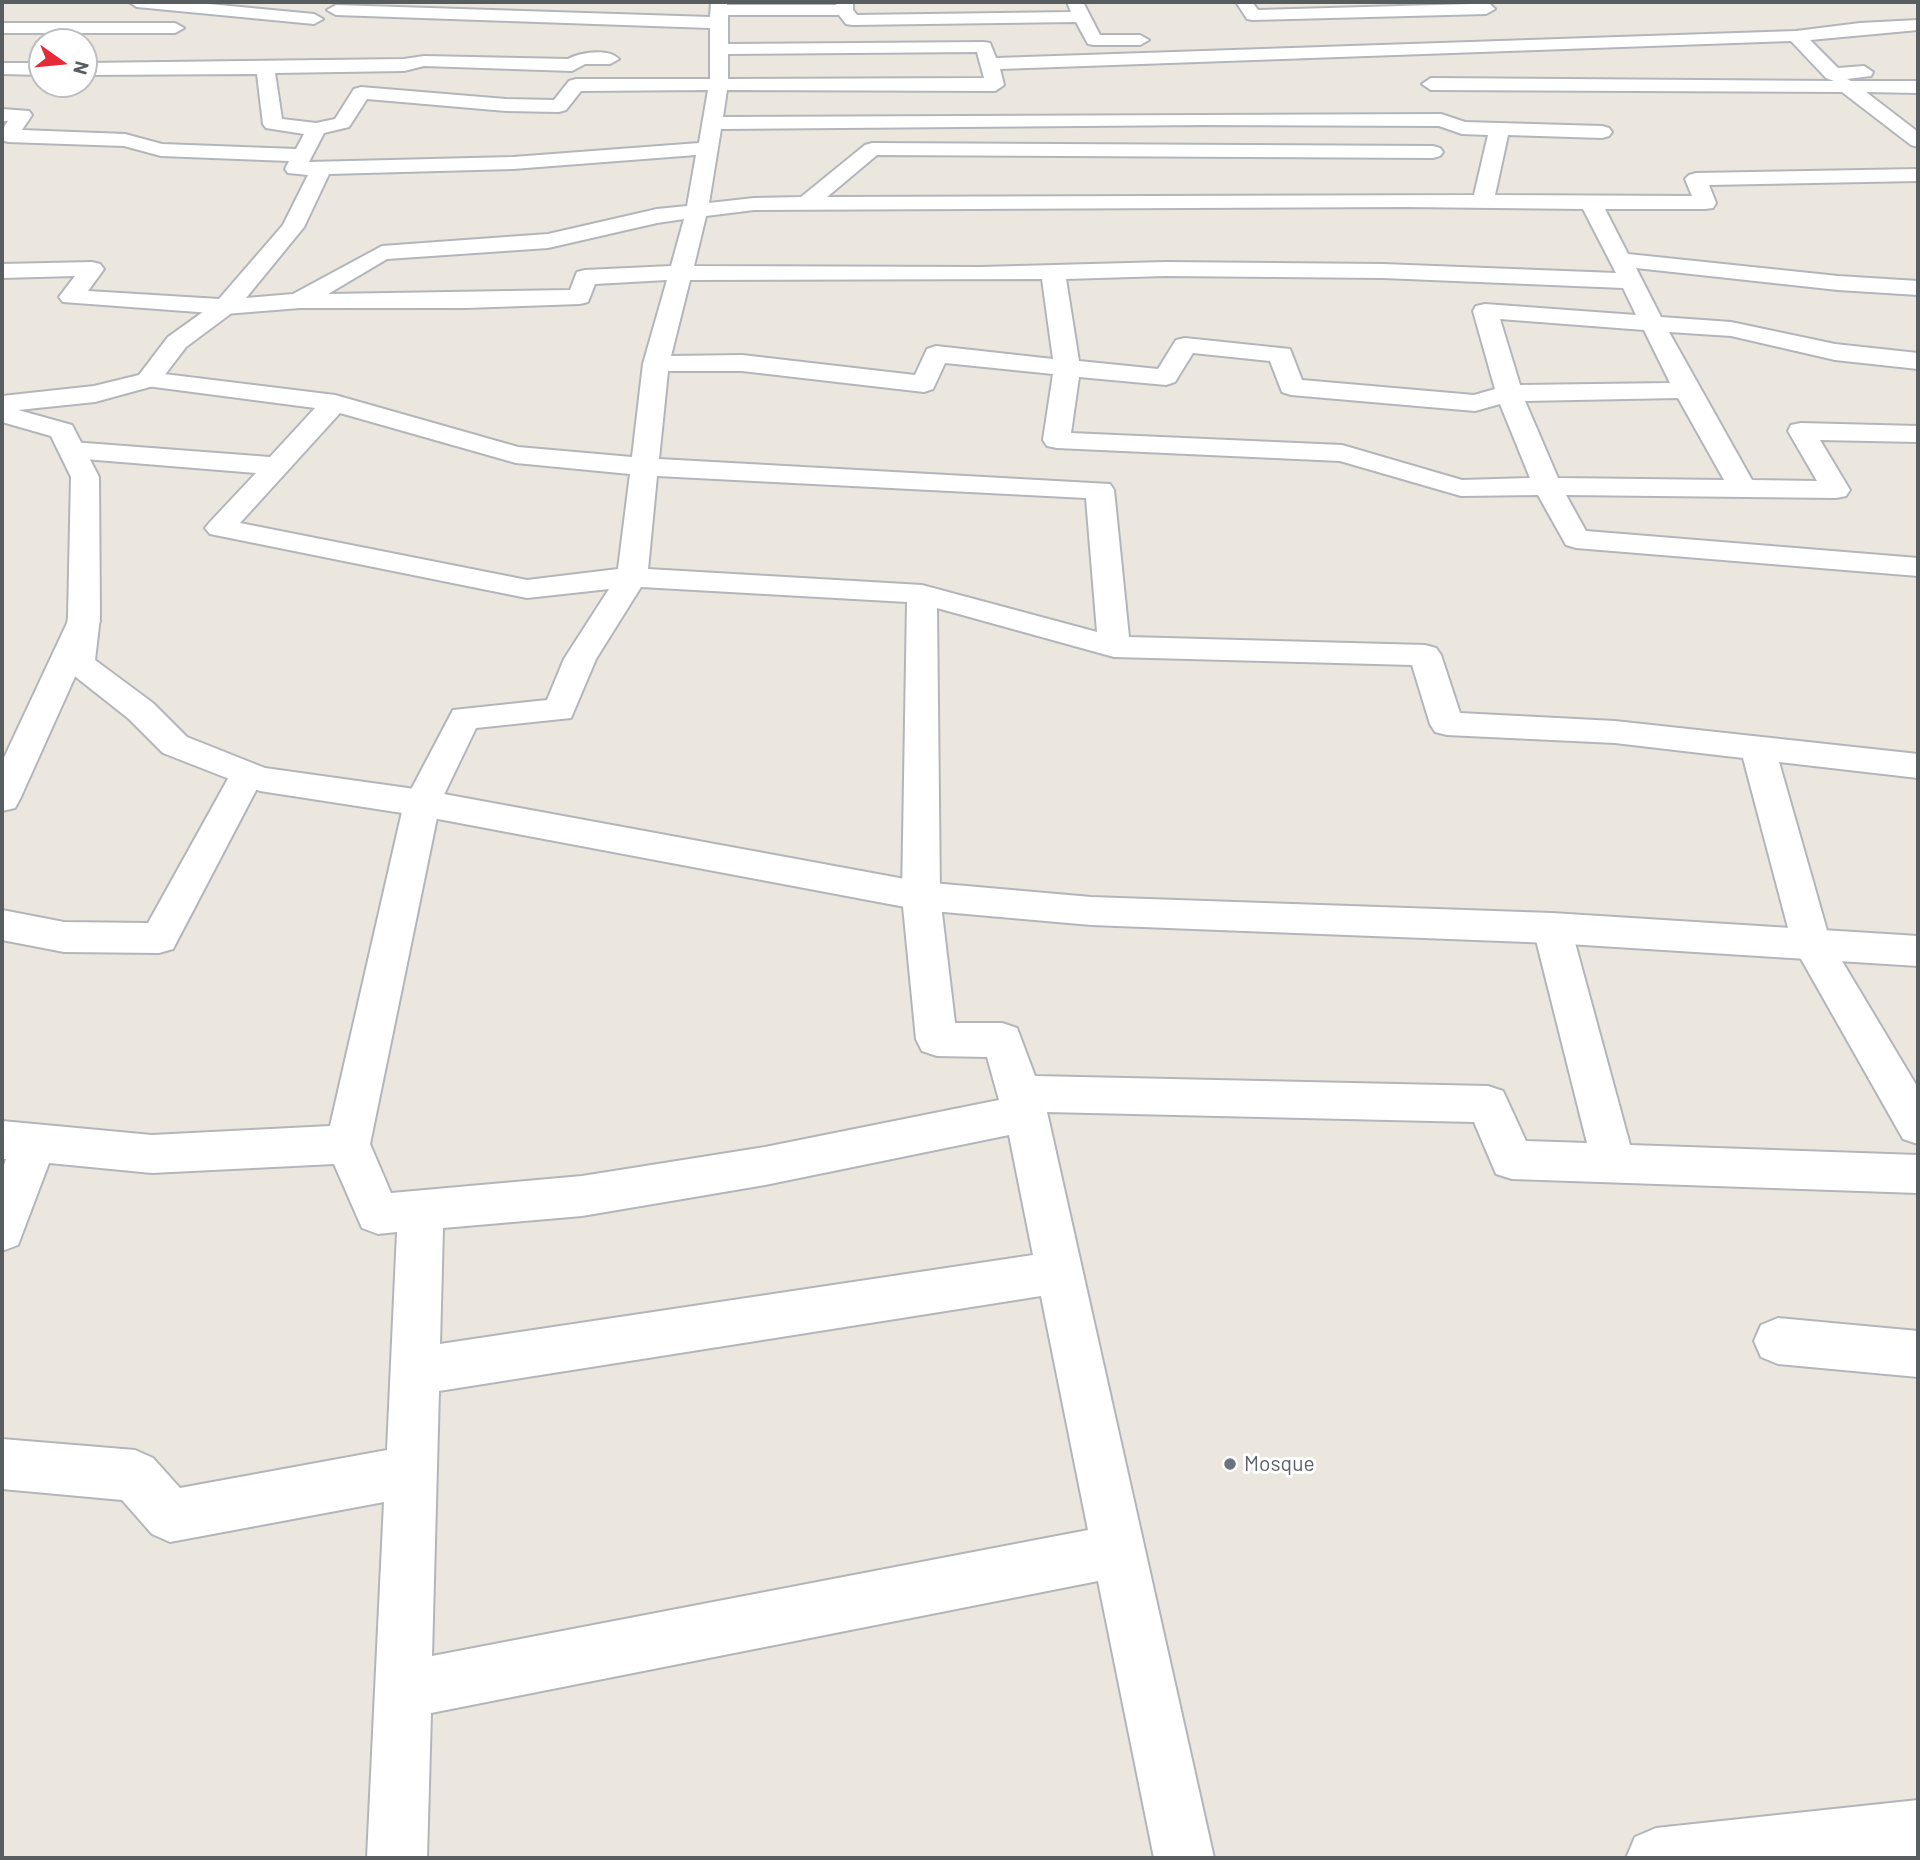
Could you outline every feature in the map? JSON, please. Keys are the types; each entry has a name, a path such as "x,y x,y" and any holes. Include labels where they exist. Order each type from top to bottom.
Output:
{"street":[{"path":"137,2 314,19"},
{"path":"293,35 314,19 341,6 845,6 852,20 1078,9 1094,40 1179,56 1269,38 1248,8"},
{"path":"717,8 716,57 719,83 696,211 656,364 632,577 580,659 559,710 465,718 422,803 348,1144 378,1214 582,1196 765,1166 1022,1103 1488,1104 1512,1160 1918,1174"},
{"path":"1248,8 1490,14 1515,46"},
{"path":"990,64 1796,36 1860,28 1918,25"},
{"path":"2,28 175,28"},
{"path":"1796,36 1840,81 1917,140"},
{"path":"716,57 984,47 1002,120"},
{"path":"1403,50 1431,84 1441,120 1433,152 1405,201"},
{"path":"98,69 262,63 404,65 424,61 572,65 581,59 623,60"},
{"path":"262,63 273,124 316,129 342,123 361,93 506,105 559,106 576,85 995,84"},
{"path":"2,69 28,69"},
{"path":"1840,81 1906,69"},
{"path":"1431,84 1840,81 1918,87"},
{"path":"1193,94 1203,119"},
{"path":"2,116 22,115 8,136 125,140 161,150 302,155"},
{"path":"712,124 1002,120 1441,120 1462,128 1602,132"},
{"path":"316,129 295,169 513,163 707,149"},
{"path":"1483,201 1499,130"},
{"path":"806,204 872,149 1433,152"},
{"path":"148,380 177,342 225,307 286,240 311,200 321,169"},
{"path":"299,301 382,253 548,241 657,216 754,204 1405,201 1705,204 1696,179 1918,175"},
{"path":"1590,201 1742,488"},
{"path":"2,271 92,269 71,297 225,307 299,301 466,301 580,297 585,277 679,273 1165,269 1468,274 1627,271 1918,288"},
{"path":"1035,485 1057,440 1067,368 1053,272"},
{"path":"1468,274 1485,312 1509,393 1547,486 1576,539 1917,550"},
{"path":"1485,312 1731,329 1835,352 1918,361"},
{"path":"656,364 742,363 924,384 936,354 1166,377 1185,345 1282,354 1291,387 1475,404 1509,393 1688,390"},
{"path":"1835,352 1918,351"},
{"path":"2,404 96,394 148,380 335,402 516,455 645,467 1100,490 1114,647"},
{"path":"335,402 220,528 527,589 632,577 922,594 1114,647 1425,655 1447,724 1615,732 1918,766"},
{"path":"2,414 62,432 85,477 84,621 78,663 141,711 175,745 247,775 422,803 921,896 1091,911 1552,928 1918,951"},
{"path":"1057,440 1342,453 1461,488 1547,486 1836,490 1801,431 1918,434"},
{"path":"72,450 276,466"},
{"path":"922,594 921,896 937,1040 1002,1040 1022,1103 1184,1858"},
{"path":"2,799 84,621"},
{"path":"1758,748 1811,943 1912,1103"},
{"path":"2,925 64,937 159,937 247,775"},
{"path":"1552,928 1614,1165"},
{"path":"2,1230 18,1142 152,1154 348,1144"},
{"path":"397,1858 421,1210"},
{"path":"416,1371 1059,1272"},
{"path":"1778,1341 1918,1354"},
{"path":"2,1464 135,1476 170,1516 411,1471"},
{"path":"403,1690 1118,1551"},
{"path":"1656,1858 1918,1830"}],"place":[{"name":"Mosque","path":"1230,1464"}]}
